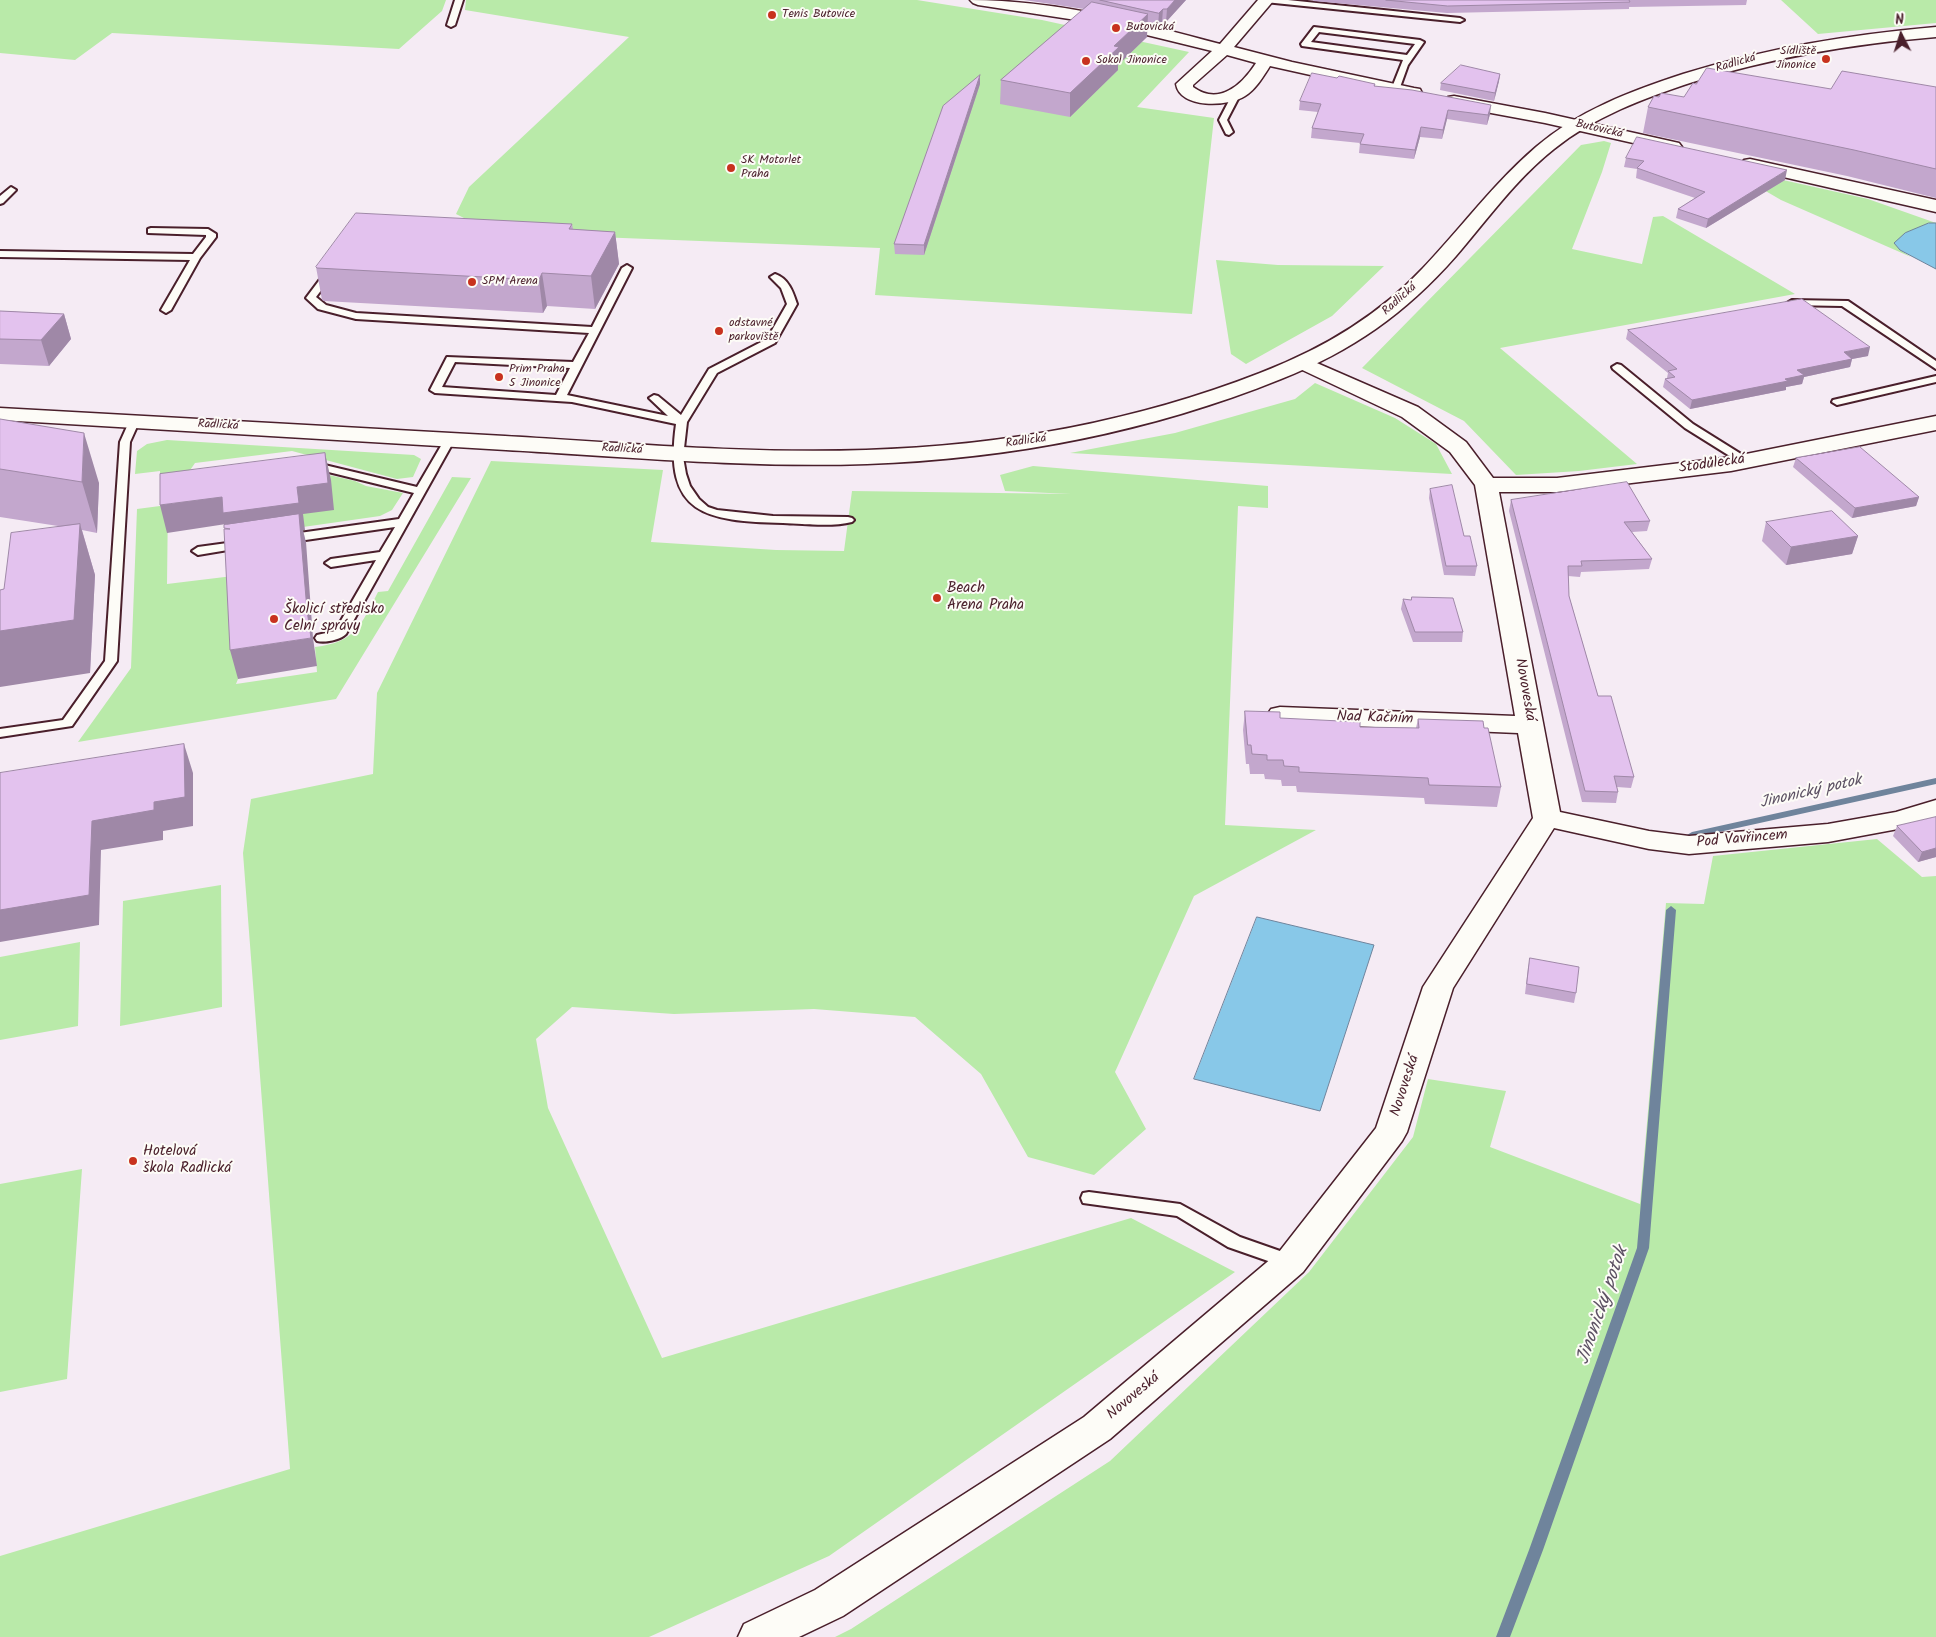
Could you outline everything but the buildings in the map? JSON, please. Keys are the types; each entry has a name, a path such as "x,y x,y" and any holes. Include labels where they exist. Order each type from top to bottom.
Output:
{"street":[{"name":"Butovická","path":"978,0 1102,19 1265,61 1395,90 1577,125 1692,151"},
{"path":"1265,61 1245,88 1236,95 1221,98 1205,98 1189,93 1185,88 1184,84 1188,78 1224,49 1266,0"},
{"name":"Radlická","path":"0,414 678,453 789,457 866,456 942,452 1074,434 1164,414 1303,363 1364,329 1407,295 1440,262 1530,161 1577,125 1623,102 1674,82 1759,57 1836,44 1936,32"},
{"path":"1731,160 1935,205"},
{"name":"Novoveská","path":"758,1637 829,1603 1097,1428 1291,1262 1391,1132 1438,987 1547,818 1486,485 1458,447 1410,412 1303,363"},
{"name":"Stodůlecká","path":"1486,485 1557,485 1745,461 1936,423"},
{"name":"Nad Kačním","path":"1280,715 1530,726"},
{"name":"Pod Vavřincem","path":"1547,818 1649,840 1689,845 1828,833 1898,820 1936,809"}],"lane":[{"path":"451,25 459,0"},
{"path":"1266,0 1460,20"},
{"path":"1395,90 1404,65 1420,42 1316,29 1305,44 1408,58"},
{"path":"1229,132 1224,120 1236,95"},
{"path":"0,201 11,190"},
{"path":"151,231 208,232 211,234 211,237 196,258 166,310"},
{"path":"0,254 196,258"},
{"path":"337,261 311,298 322,306 356,316 593,330"},
{"path":"560,398 593,330 627,268"},
{"path":"775,277 786,286 792,304 771,342 713,371 682,422 678,453 679,468 689,495 706,510 741,518 848,520"},
{"path":"1792,303 1844,303 1936,366"},
{"path":"575,365 452,359 435,390 572,399 682,422"},
{"path":"1617,367 1689,426 1745,461"},
{"path":"1837,402 1936,379"},
{"path":"654,398 682,422"},
{"path":"0,733 68,723 111,661 125,442 134,422"},
{"path":"320,638 340,634 450,439"},
{"path":"298,465 308,464 421,491"},
{"path":"276,540 403,522"},
{"path":"198,551 257,543"},
{"path":"331,563 385,555"},
{"path":"1089,1198 1180,1210 1234,1242 1291,1262"}],"green space":[{"path":"0,0 446,0 442,11 399,49 112,33 75,60 0,53"},
{"name":"SK Motorlet Praha","path":"466,0 917,0 1042,20 1189,52 1137,107 1214,118 1192,314 875,295 880,248 494,233 456,214 469,187 629,37 465,10"},
{"path":"1781,0 1936,0 1936,23 1818,34"},
{"path":"1604,141 1611,143 1602,172 1572,249 1642,264 1653,217 1663,216 1795,294 1500,348 1637,464 1579,471 1516,475 1464,421 1362,368 1581,145"},
{"path":"1774,178 1868,199 1936,223 1929,223 1900,250 1911,257 1781,200 1757,186"},
{"path":"1216,260 1278,265 1384,266 1332,316 1246,364 1231,354"},
{"path":"1315,383 1395,418 1436,444 1452,474 1070,453 1175,433 1295,399"},
{"path":"167,440 414,455 421,459 413,477 397,479 292,451 195,463 173,495 329,475 355,481 366,486 403,493 392,510 380,516 303,527 305,532 266,537 168,501 167,584 233,576 238,679 236,684 317,672 315,647 340,641 356,630 367,614 378,592 388,591 452,477 471,478 336,699 78,742 131,668 137,509 160,506 160,471 135,474 137,451 147,444"},
{"path":"491,461 663,470 651,542 776,550 844,551 852,491 1071,494 1005,491 1000,475 1033,466 1268,486 1268,508 1238,506 1225,825 1316,830 1194,896 1115,1072 1146,1129 1094,1175 1028,1157 981,1074 915,1017 814,1009 674,1014 572,1007 536,1039 548,1108 662,1358 1131,1218 1235,1272 829,1556 649,1637 0,1637 0,1556 290,1469 243,853 251,799 373,774 377,693"},
{"path":"1877,839 1922,877 1936,876 1936,1637 835,1637 851,1629 1110,1461 1309,1272 1413,1137 1428,1079 1506,1091 1490,1147 1640,1204 1666,903 1704,904 1713,856"},
{"path":"221,885 222,1007 120,1026 123,901"},
{"path":"80,942 78,1026 0,1040 0,957"},
{"path":"82,1169 67,1379 0,1392 0,1184"}],"water":[{"path":"1929,223 1936,223 1936,269 1900,250 1894,243 1905,233"},
{"path":"1257,917 1374,945 1320,1111 1194,1079"}],"waterway":[{"name":"Jinonický potok","path":"1692,835 1936,781"},
{"name":"Jinonický potok","path":"1503,1637 1536,1550 1643,1248 1671,910"}],"place":[{"name":"Tenis Butovice","path":"772,15"},
{"name":"Butovická","path":"1116,28"},
{"name":"Sídliště Jinonice","path":"1826,59"},
{"name":"Sokol Jinonice","path":"1086,61"},
{"name":"SK Motorlet Praha","path":"731,168"},
{"name":"SPM Arena","path":"472,282"},
{"name":"odstavné parkoviště","path":"719,331"},
{"name":"Prim Praha 5 Jinonice","path":"499,377"},
{"name":"Beach Arena Praha","path":"937,598"},
{"name":"Školicí středisko Celní správy","path":"274,619"},
{"name":"Hotelová škola Radlická","path":"133,1161"}]}
